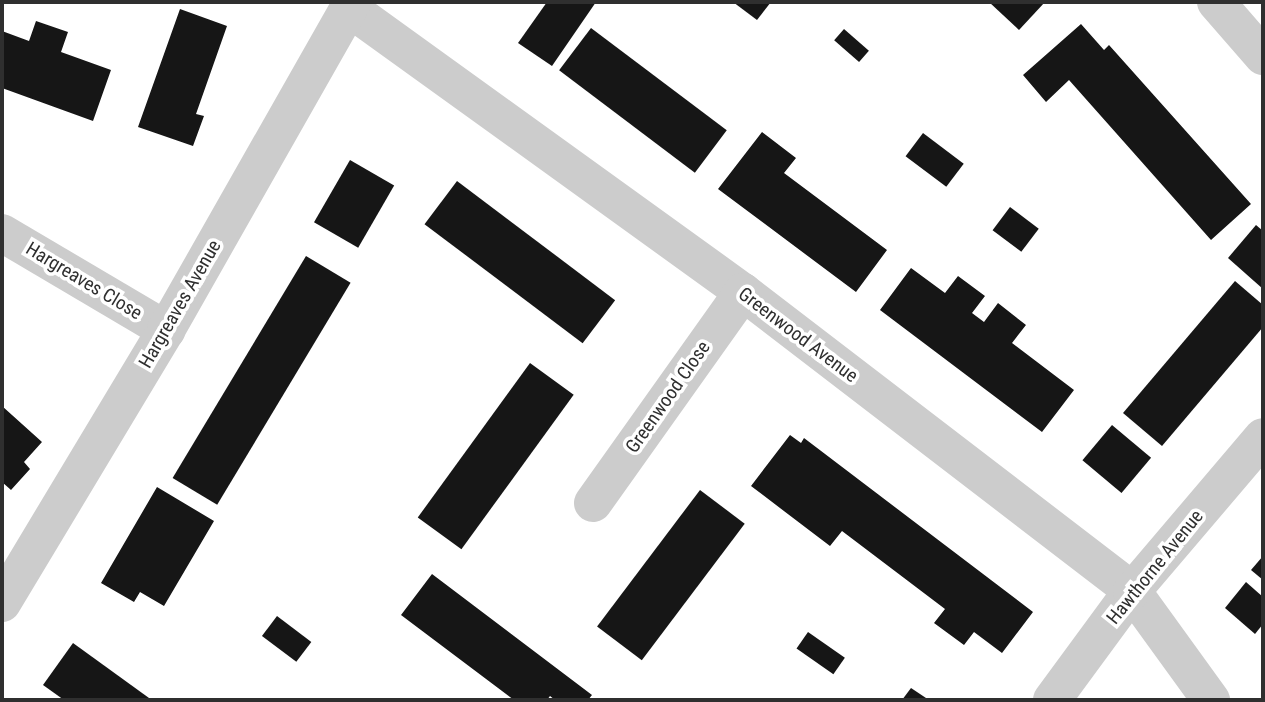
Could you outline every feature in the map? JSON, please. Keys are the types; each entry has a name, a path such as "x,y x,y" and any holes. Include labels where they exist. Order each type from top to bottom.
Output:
{"street":[{"path":"1216,2 1263,56"},
{"name":"Greenwood Avenue","path":"351,5 743,292 1132,591 1211,700"},
{"name":"Hargreaves Avenue","path":"2,603 166,330 351,5"},
{"name":"Hargreaves Close","path":"2,233 166,330"},
{"name":"Greenwood Close","path":"593,503 743,292"},
{"name":"Hawthorne Avenue","path":"1052,700 1132,591 1263,437"}],"building":[{"path":"547,2 596,2 552,66 518,43"},
{"path":"733,2 771,2 757,20"},
{"path":"989,2 1045,2 1019,30"},
{"path":"180,9 227,26 196,114 204,116 193,146 138,127"},
{"path":"36,21 68,32 61,52 111,70 93,121 2,88 2,31 29,41"},
{"path":"1081,24 1104,50 1109,45 1251,204 1211,240 1069,80 1046,102 1023,75"},
{"path":"591,28 727,130 695,173 559,70"},
{"path":"844,29 869,51 859,62 834,40"},
{"path":"762,132 796,158 784,173 887,250 856,292 718,189"},
{"path":"923,133 964,164 946,187 906,156"},
{"path":"350,160 394,186 358,248 314,222"},
{"path":"457,181 615,300 583,343 425,224"},
{"path":"1010,207 1039,229 1021,252 993,230"},
{"path":"1256,225 1263,231 1263,289 1228,258"},
{"path":"306,256 351,283 217,505 173,478"},
{"path":"911,268 945,293 958,276 985,296 972,313 984,322 998,303 1026,325 1012,343 1074,390 1042,432 880,310"},
{"path":"1235,281 1263,305 1263,327 1162,446 1123,413"},
{"path":"530,363 574,395 461,549 418,518"},
{"path":"2,406 42,442 24,462 30,469 11,490 2,482"},
{"path":"1112,425 1151,458 1122,493 1082,460"},
{"path":"790,435 801,443 804,438 1033,612 1002,653 974,632 964,645 934,623 945,609 842,531 830,546 751,486"},
{"path":"157,487 214,521 164,606 140,592 134,602 101,583"},
{"path":"700,490 745,524 642,660 597,627"},
{"path":"1263,556 1263,580 1251,570"},
{"path":"432,574 592,695 588,700 555,700 550,696 547,700 514,700 401,615"},
{"path":"1246,582 1263,597 1263,624 1255,634 1225,608"},
{"path":"277,616 311,642 296,662 262,636"},
{"path":"808,632 845,658 833,674 797,648"},
{"path":"73,643 149,698 148,700 64,700 43,685"},
{"path":"911,688 929,700 902,700"}]}
